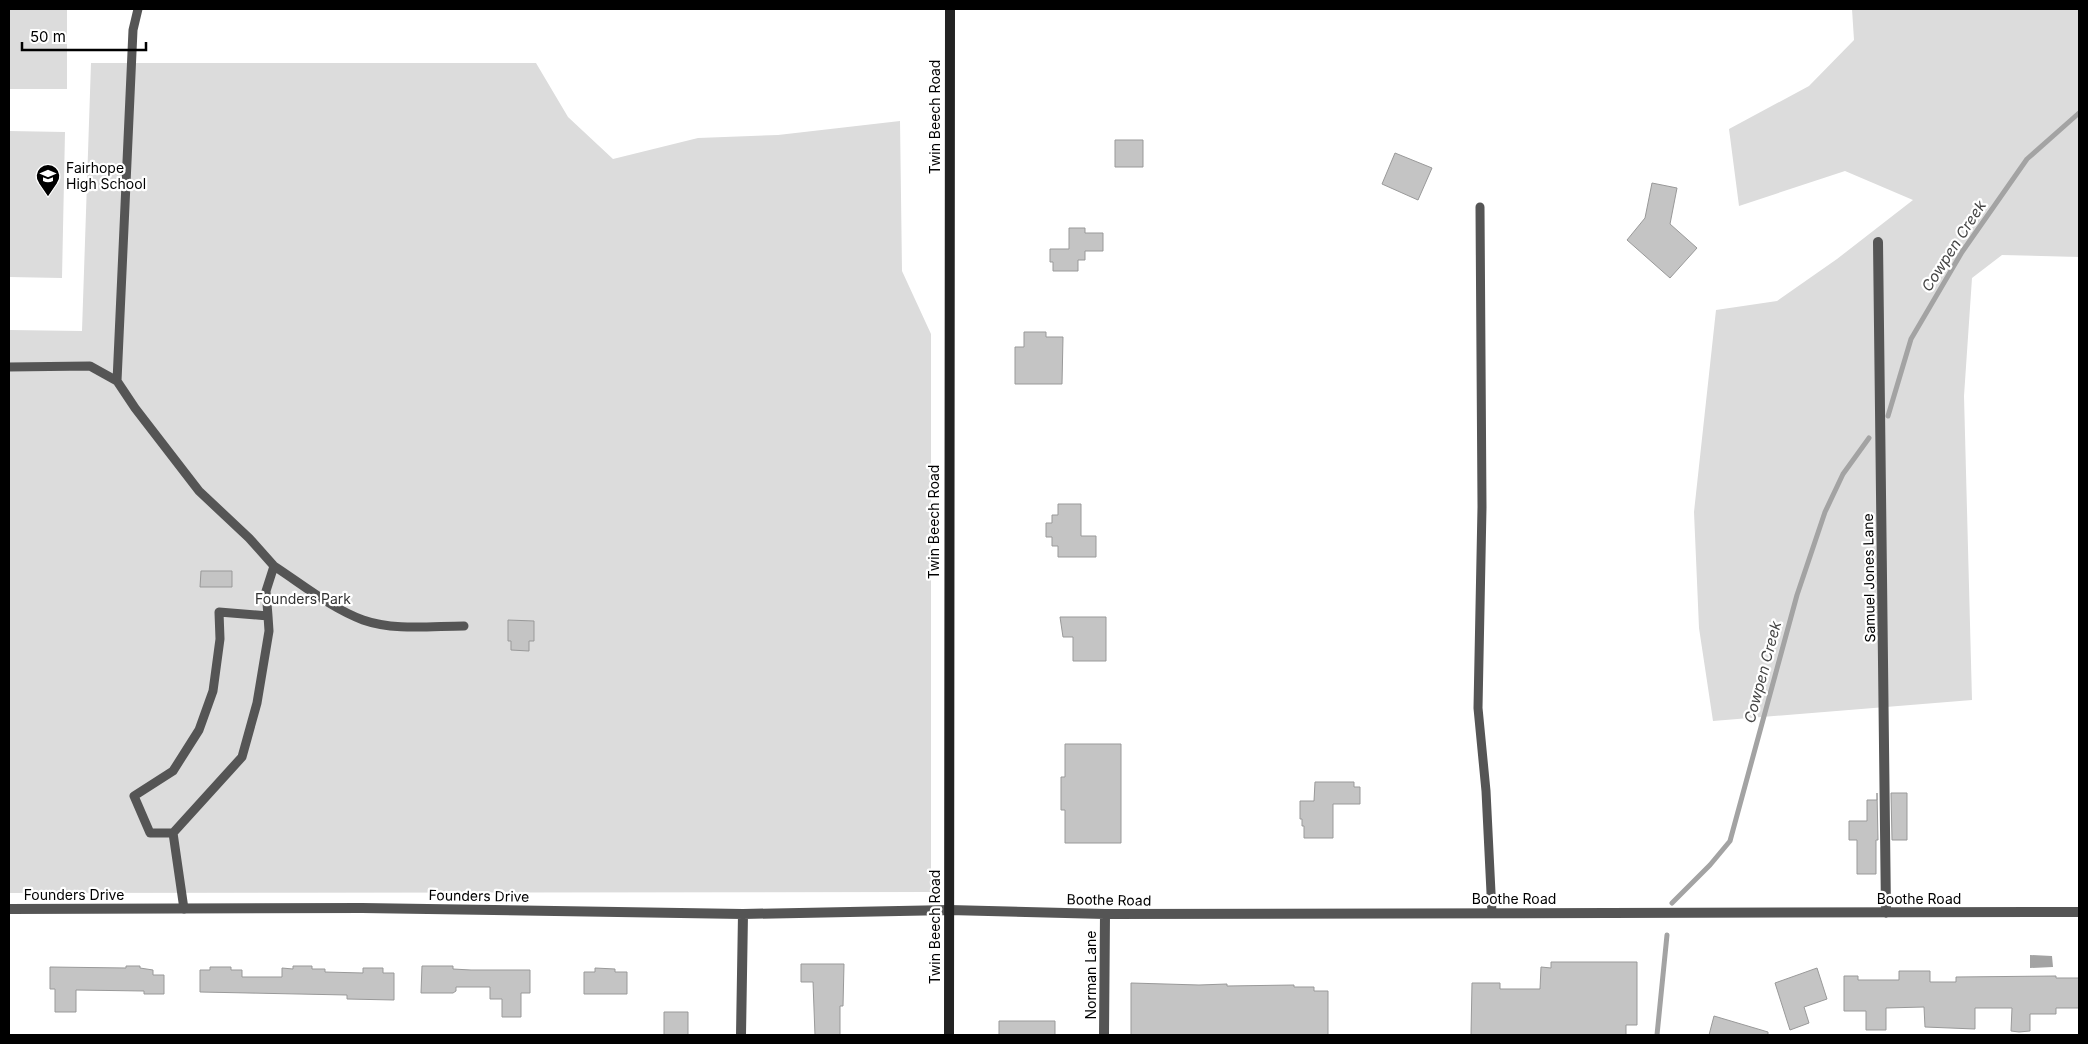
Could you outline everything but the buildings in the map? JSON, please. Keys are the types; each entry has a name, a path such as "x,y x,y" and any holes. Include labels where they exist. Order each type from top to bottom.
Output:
{"street":[{"name":"Twin Beech Road","path":"949,1035 950,9"},
{"name":"Samuel Jones Lane","path":"1878,242 1886,913"},
{"name":"Founders Drive","path":"9,909 362,908 743,914 949,910"},
{"name":"Boothe Road","path":"949,910 1105,914 2079,912"},
{"path":"741,1035 743,914"},
{"name":"Norman Lane","path":"1104,1035 1105,914"}],"lane":[{"path":"117,381 133,30 138,9"},
{"path":"1480,207 1482,507 1478,708 1486,790 1492,913"},
{"path":"9,367 90,366 117,381 135,408 199,491 249,538 274,566 340,610 366,621 400,626 464,626"},
{"path":"268,616 219,612 220,639 213,691 199,730 173,772 134,796 150,832 173,832 242,757 258,703 269,632 268,616 266,591 274,566"},
{"path":"173,832 184,909"}],"green space":[{"path":"9,9 67,9 67,89 9,89"},
{"path":"1852,9 2079,9 2079,257 2002,255 1972,278 1964,396 1972,700 1713,721 1699,628 1694,512 1716,310 1777,301 1837,259 1913,200 1845,171 1739,206 1729,129 1809,86 1854,40"},
{"name":"Founders Park","path":"91,63 536,63 568,117 613,159 698,138 778,135 900,121 902,271 931,334 931,892 9,893 9,330 82,331"},
{"path":"9,131 65,132 62,278 9,277"}],"shaded area":[{"path":"2030,955 2052,956 2053,967 2030,968"}],"waterway":[{"name":"Cowpen Creek","path":"1888,416 1911,339 1962,252 2027,159 2079,113"},
{"name":"Cowpen Creek","path":"1672,903 1710,865 1730,841 1797,595 1825,512 1843,474 1869,438"},
{"name":"Cowpen Creek","path":"1657,1035 1667,935"}],"place":[{"name":"Fairhope High School","path":"48,197"}]}
